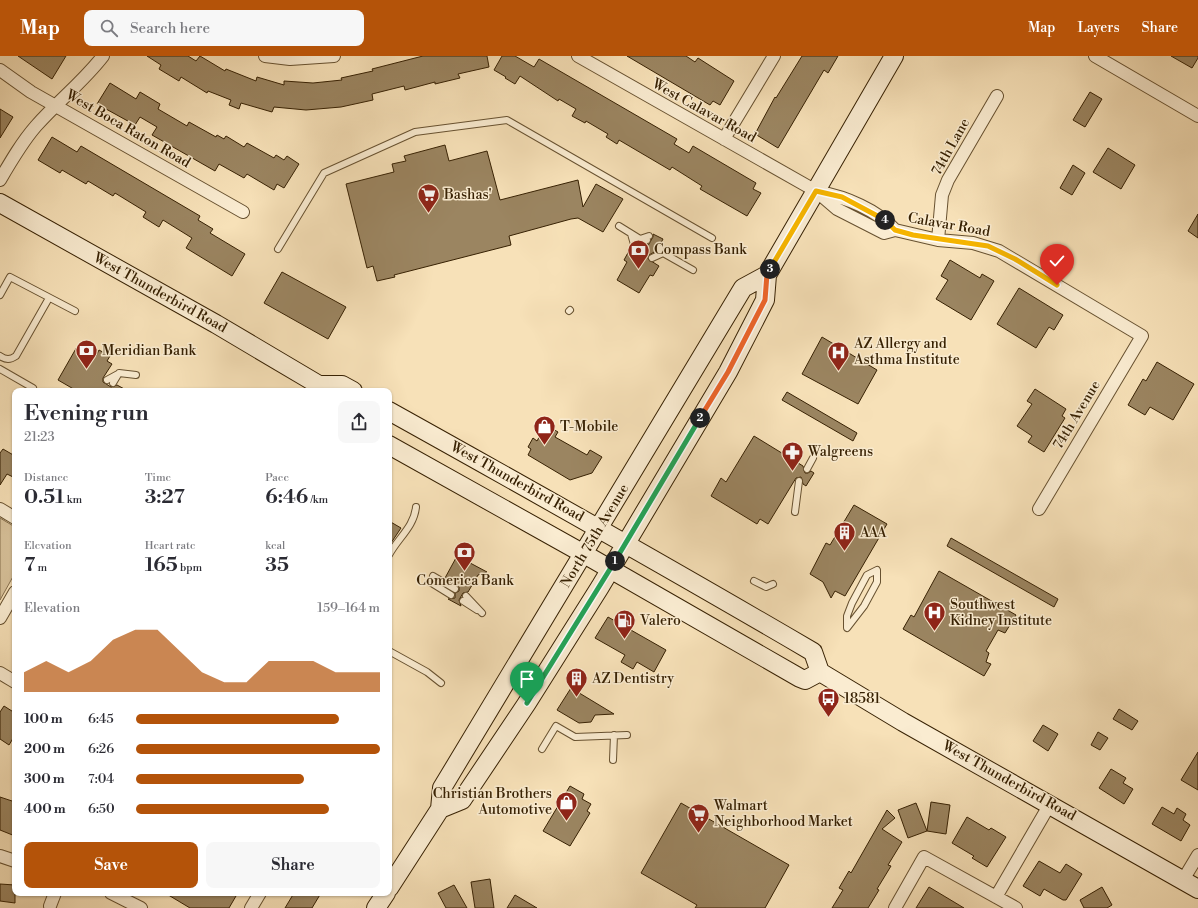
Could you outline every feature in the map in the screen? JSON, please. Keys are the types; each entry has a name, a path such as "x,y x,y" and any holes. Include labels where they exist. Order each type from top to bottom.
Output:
{"main road":[{"name":"North 75th Avenue","path":"440,809 462,800 527,703 626,543 728,372 765,300 767,274 894,56"},
{"name":"West Thunderbird Road","path":"0,203 216,324 320,388 342,385 348,388"},
{"name":"North 75th Avenue","path":"392,883 440,809 442,788 743,288 767,274"},
{"name":"West Thunderbird Road","path":"392,413 626,543 813,652 820,672 903,722 1190,884"},
{"path":"392,448 584,554 800,678 805,680 820,672"},
{"path":"376,908 384,896"}],"street":[{"path":"0,180 22,143 57,105 91,72 103,56"},
{"path":"265,56 290,59 334,56"},
{"name":"West Calavar Road","path":"578,56 816,191"},
{"path":"724,140 774,56"},
{"path":"1095,56 1198,116"},
{"name":"West Boca Raton Road","path":"0,70 31,92 57,105 243,212"},
{"name":"74th Lane","path":"938,240 942,195 948,180 997,96"},
{"name":"Calavar Road","path":"816,191 842,197 888,222 895,230"},
{"name":"Calavar Road","path":"816,191 837,209 884,233 895,230 938,240 973,243 999,251 1142,336"},
{"name":"74th Avenue","path":"1038,509 1142,336"},
{"path":"0,509 12,516"},
{"path":"0,618 12,597"},
{"path":"0,673 12,680"},
{"path":"996,897 1050,804"},
{"path":"1190,884 1198,855"},
{"path":"0,856 12,860"},
{"path":"895,908 924,857 1016,908"},
{"path":"50,906 54,896"},
{"path":"117,896 141,908"},
{"path":"250,908 258,896"}],"lane":[{"path":"278,249 324,173 415,132 507,120 712,238"},
{"path":"861,222 868,211"},
{"path":"619,226 640,239 647,240 640,239"},
{"path":"631,234 635,248"},
{"path":"658,247 663,253 693,270"},
{"path":"652,258 663,253"},
{"path":"0,295 10,277 76,311"},
{"path":"0,356 5,359 12,359 16,356 50,298"},
{"path":"0,369 34,388"},
{"path":"110,381 119,373 136,375"},
{"path":"807,468 813,458"},
{"path":"795,512 799,481"},
{"path":"392,551 415,518 416,507"},
{"path":"877,570 877,582 864,606 847,628 847,616 852,603 867,574 877,570"},
{"path":"432,579 453,592"},
{"path":"754,581 766,587 773,584"},
{"path":"465,598 482,613"},
{"path":"392,653 427,672 441,684"},
{"path":"542,749 556,726 576,737 627,734"},
{"path":"613,760 614,735"}],"shaded area":[{"path":"0,518 12,525 12,578 0,600"}],"building":[{"path":"18,56 66,56 52,79"},
{"path":"147,56 188,56 196,61 200,56 225,71 226,69 256,81 257,77 284,85 284,81 313,83 342,80 341,78 373,71 372,69 423,56 487,56 489,67 458,74 460,78 435,84 435,82 405,90 404,86 372,94 373,100 341,107 306,110 274,107 272,112 241,103 239,109 229,105 231,100 208,91 207,93 181,77 179,81 159,69 161,65"},
{"path":"502,56 515,56 534,67 539,59 677,139 674,144 689,153 693,146 756,183 753,189 761,193 747,216 700,189 702,186 672,167 670,170 619,140 617,144 606,137 608,134 586,121 585,123 572,116 576,109 559,99 558,101 520,76 515,84 505,78 506,77 494,70"},
{"path":"627,56 686,56 695,62 698,58 734,81 720,105 713,101 710,105"},
{"path":"802,56 838,56 828,73 824,70 778,148 755,134 775,97 776,98"},
{"path":"1171,56 1198,56 1198,58 1192,68"},
{"path":"110,83 136,99 140,92 160,104 158,109 187,126 189,122 216,137 217,135 224,139 226,136 244,147 247,143 274,158 276,155 284,160 287,156 299,164 284,188 277,184 274,190 247,174 244,178 219,164 215,171 152,135 157,127 140,117 135,125 97,104"},
{"path":"1090,92 1102,99 1085,127 1073,120"},
{"path":"0,109 13,117 0,138"},
{"path":"52,137 77,152 81,146 200,216 198,220 213,229 210,233 245,254 232,276 186,248 192,238 163,220 159,227 143,217 146,212 115,193 113,196 88,181 86,184 62,170 60,173 38,160"},
{"name":"Bashas'","path":"445,145 449,161 487,151 500,200 578,180 583,207 596,184 623,199 603,232 578,218 571,219 509,236 511,245 394,275 395,277 377,281 373,266 367,268 346,184 394,172 392,164 406,161 404,156"},
{"path":"1108,148 1135,165 1121,189 1093,172"},
{"path":"1073,165 1085,173 1072,195 1060,188"},
{"path":"1198,214 1198,238 1188,231"},
{"name":"Compass Bank","path":"653,234 663,239 661,243 655,244 654,247 656,251 649,255 648,259 659,266 653,276 650,275 639,293 617,280 627,262 624,260 630,249 634,252 638,251 639,247 646,249 653,237"},
{"path":"950,260 980,278 982,274 994,281 971,320 936,299 948,280 941,276"},
{"path":"282,272 346,307 328,339 264,303"},
{"path":"1019,288 1063,315 1054,330 1049,327 1036,348 997,324"},
{"name":"AZ Allergy and Asthma Institute","path":"822,337 877,370 858,404 802,374"},
{"name":"Meridian Bank","path":"78,345 96,356 99,350 110,356 107,361 112,364 103,378 103,382 111,387 117,385 122,388 72,388 58,380"},
{"path":"1157,362 1194,384 1173,420 1150,407 1145,415 1128,405 1143,379 1146,381"},
{"path":"1035,389 1066,409 1062,416 1065,418 1044,452 1028,442 1032,436 1017,426 1032,404 1027,401"},
{"path":"787,392 857,433 853,441 782,400"},
{"path":"546,425 558,432 555,437 587,455 590,450 602,457 592,473 570,480 528,455 531,449 528,447 533,438 537,441"},
{"name":"Walgreens","path":"754,436 803,466 805,473 811,471 814,473 806,486 803,484 801,477 796,478 768,524 760,519 757,524 711,496 721,478 726,482"},
{"path":"3,449 12,454 12,476 7,474 0,485 0,453"},
{"name":"AAA","path":"854,505 887,524 845,596 835,591 831,598 823,582 810,574 826,543 830,545"},
{"path":"392,523 401,528 392,542"},
{"path":"951,538 1058,599 1054,607 947,546"},
{"name":"Comerica Bank","path":"457,556 487,572 478,575 468,592 463,593 459,600 461,606 448,599 455,598 455,593 459,591 459,587 445,578"},
{"path":"939,571 1016,615 1005,633 998,630 986,651 989,653 986,662 991,664 984,676 903,629 911,615 914,617"},
{"path":"608,617 666,650 654,672 637,662 633,669 621,662 625,655 595,638"},
{"name":"AZ Dentistry","path":"571,688 614,714 595,715 591,722 579,723 557,710"},
{"path":"4,706 12,711 12,740 9,745 0,739 0,712"},
{"path":"1119,709 1138,721 1132,730 1113,719"},
{"path":"1043,725 1058,734 1048,751 1033,741"},
{"path":"1098,732 1108,738 1100,750 1091,745"},
{"path":"1198,752 1198,790 1181,780"},
{"path":"1111,769 1126,778 1123,783 1133,789 1124,804 1099,788"},
{"name":"Christian Brothers Automotive","path":"570,786 584,794 582,799 591,804 587,811 590,813 570,846 543,831"},
{"path":"0,797 12,801 12,835 0,830"},
{"path":"931,802 950,805 946,834 927,831"},
{"name":"Walmart Neighborhood Market","path":"681,803 789,865 765,908 695,908 697,905 641,873"},
{"path":"916,803 927,831 908,838 898,810"},
{"path":"1162,807 1174,814 1177,808 1186,814 1183,820 1190,825 1181,841 1152,824"},
{"path":"887,810 895,818 882,829 902,842 888,865 891,866 877,889 879,890 868,908 832,908 843,890 839,888 849,871 851,873"},
{"path":"967,817 989,830 991,828 1006,837 987,867 972,858 974,856 952,843"},
{"path":"1039,861 1060,873 1066,864 1082,874 1066,900 1063,900 1044,889 1040,896 1023,886"},
{"path":"490,879 494,908 475,908 471,882"},
{"path":"0,884 12,885 12,896 15,896 15,903 0,901"},
{"path":"454,885 467,908 446,908 438,893"},
{"path":"929,887 964,908 916,908"},
{"path":"1102,887 1112,905 1107,908 1084,908 1080,900"},
{"path":"515,895 537,908 507,908"},
{"path":"170,896 236,896 229,908 190,908"},
{"path":"292,896 319,896 312,908 285,908"}],"place":[{"name":"Bashas'","path":"429,214"},
{"name":"Compass Bank","path":"639,270"},
{"name":"Meridian Bank","path":"86,370"},
{"name":"AZ Allergy and Asthma Institute","path":"839,372"},
{"name":"T-Mobile","path":"544,446"},
{"name":"Walgreens","path":"792,472"},
{"name":"AAA","path":"845,552"},
{"name":"Comerica Bank","path":"465,572"},
{"name":"Southwest Kidney Institute","path":"935,632"},
{"name":"Valero","path":"624,640"},
{"name":"AZ Dentistry","path":"576,698"},
{"name":"18581","path":"828,718"},
{"name":"Christian Brothers Automotive","path":"567,822"},
{"name":"Walmart Neighborhood Market","path":"699,834"}],"route":[{"path":"527,703 600,587 728,372 765,300 767,274 816,191 842,197 888,222 895,230 938,240 988,246 1015,259 1057,285"}]}
